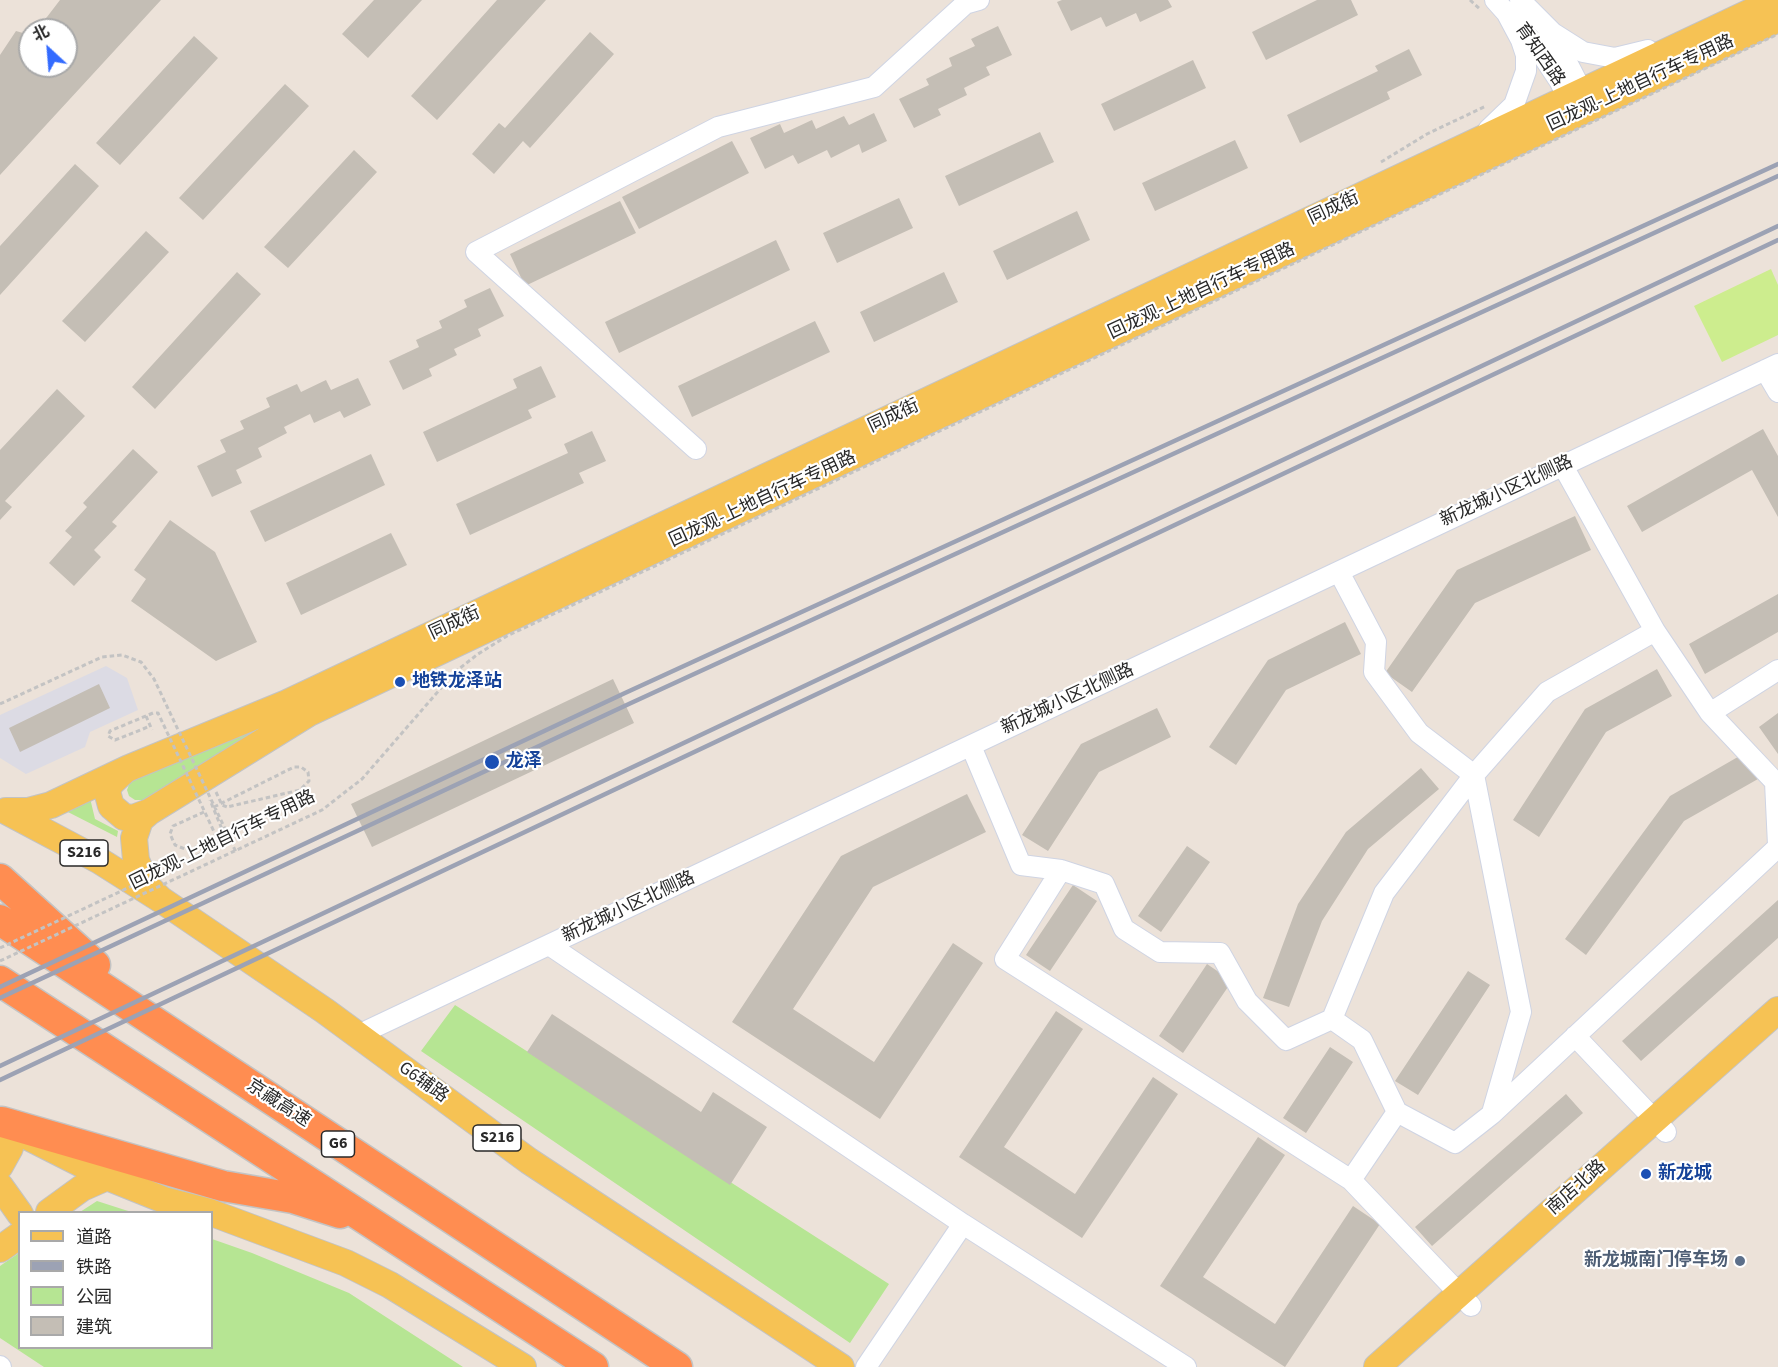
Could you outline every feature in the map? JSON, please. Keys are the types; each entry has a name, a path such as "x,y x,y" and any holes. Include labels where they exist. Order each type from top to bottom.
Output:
{"highway":[{"path":"0,879 168,1032"},
{"name":"京藏高速","path":"0,920 677,1367"},
{"name":"G6","path":"0,981 593,1367"},
{"path":"0,998 54,1016"},
{"path":"1,1121 223,1186 293,1198 375,1223"}],"main road":[{"name":"同成街","path":"160,899 147,886 134,852 135,832 140,820 149,812 309,713 1579,103 1741,16 1776,0"},
{"name":"同成街","path":"3,809 28,811 51,805 129,768 287,704 1440,159 1778,19"},
{"path":"129,768 111,783 107,791 108,799 116,813 124,817 133,818 149,812"},
{"name":"G6辅路","path":"3,809 100,861 160,899 358,1035 529,1161 841,1367"},
{"name":"南店北路","path":"1402,1367 1466,1300 1660,1126 1778,1010"},
{"name":"南店北路","path":"1660,1126 1778,1033"},
{"path":"0,1166 10,1148 9,1136 1,1121"},
{"path":"1,1121 45,1147 107,1178 164,1200 204,1211"},
{"path":"50,1211 82,1188 107,1178"},
{"path":"0,1186 15,1232"},
{"path":"213,1214 346,1263 390,1286 523,1367"},
{"name":"南店北路","path":"1377,1367 1466,1300"}],"street":[{"path":"696,449 476,252 718,127 874,87 965,4 979,0"},
{"path":"1505,5 1583,52 1606,58 1636,55 1680,36 1741,16"},
{"path":"1440,159 1486,132 1506,114 1519,96 1525,77 1526,55 1518,31 1505,5"},
{"name":"育知西路","path":"1505,5 1560,51 1579,103"},
{"path":"1772,367 1778,392"},
{"name":"新龙城小区北侧路","path":"358,1035 1772,367"},
{"path":"1332,1019 1362,1040 1397,1112 1455,1143 1492,1114 1778,846 1776,781 1710,713 1655,631 1563,466"},
{"path":"1339,572 1376,642 1374,672 1419,734 1474,775 1521,1012 1492,1114"},
{"path":"970,746 1021,865 1061,870 1104,884 1124,929 1160,952 1220,953 1247,1001 1286,1040 1332,1019 1384,893 1474,775 1547,692 1655,631"},
{"path":"1710,713 1778,670"},
{"path":"1061,870 1005,959 1351,1180 1466,1300"},
{"path":"549,945 963,1224 1186,1367"},
{"path":"1575,1036 1660,1126"},
{"path":"1351,1180 1397,1112"},
{"path":"866,1367 963,1224"}],"path":[{"path":"1470,0 1505,5"},
{"name":"回龙观-上地自行车专用路","path":"0,962 309,818 348,791 455,672 507,636 1778,34"},
{"path":"1378,164 1427,134 1492,103"},
{"path":"0,704 102,657 116,655 135,658 146,666 154,679 236,852"},
{"path":"0,948 212,849 217,838 159,715 153,713 110,731 108,736 115,740 150,726 146,716"},
{"path":"163,737 183,730"},
{"path":"214,788 222,805 226,807 300,790 309,781 308,772 301,767 294,767 214,807"},
{"path":"204,812 173,826 170,834 172,842 184,849 221,843 227,838 210,800"}],"shaded area":[{"path":"106,666 127,678 138,710 90,732 85,747 26,774 0,758 0,715"}],"green space":[{"path":"1771,269 1778,285 1778,335 1722,362 1694,306"},
{"path":"272,721 143,800 135,800 129,796 127,790 130,782 142,772"},
{"path":"90,798 95,819 118,831 117,837 64,810"},
{"path":"455,1005 889,1284 850,1343 421,1051"},
{"path":"97,1201 128,1211 82,1211"},
{"path":"213,1239 349,1293 463,1367 44,1367 0,1338 0,1266 18,1254 18,1349 213,1349"}],"building":[{"path":"60,0 161,0 0,175 0,55 16,31 18,32 18,78 78,78 78,18 46,18"},
{"path":"374,0 422,0 368,58 342,34"},
{"path":"497,0 546,0 437,120 411,96"},
{"path":"1062,0 1168,0 1172,7 1140,22 1136,13 1106,27 1101,17 1071,31 1057,2"},
{"path":"1317,0 1351,0 1358,15 1266,60 1252,32"},
{"path":"998,26 1012,55 986,67 990,75 964,88 967,95 938,109 941,115 914,128 899,99 929,85 926,79 952,66 949,58 975,46 971,39"},
{"path":"590,32 614,54 530,148 523,141 494,174 472,154 499,123 505,128"},
{"path":"194,36 218,58 120,165 96,143"},
{"path":"1409,49 1422,75 1387,92 1390,99 1300,143 1287,115 1378,71 1375,66"},
{"path":"1193,60 1206,88 1114,131 1101,104"},
{"path":"285,84 309,106 203,220 179,198"},
{"path":"874,113 887,141 862,153 859,144 831,158 827,150 798,164 793,155 765,169 750,138 780,124 784,133 812,120 816,129 844,116 849,125"},
{"path":"1040,132 1054,162 959,206 945,176"},
{"path":"1235,140 1248,168 1155,211 1142,183"},
{"path":"732,141 749,173 639,229 622,197"},
{"path":"354,150 377,172 288,268 264,247"},
{"path":"75,164 99,186 0,295 0,246"},
{"path":"899,198 913,228 837,263 823,233"},
{"path":"620,201 636,233 525,286 510,254"},
{"path":"1077,211 1090,240 1007,280 993,251"},
{"path":"146,231 169,252 85,342 62,321"},
{"path":"776,240 790,270 619,353 605,322"},
{"path":"237,272 261,294 155,409 132,387"},
{"path":"944,272 958,302 874,342 860,312"},
{"path":"490,288 504,316 478,329 481,336 454,349 457,355 429,369 432,376 403,390 389,361 419,347 416,340 442,328 439,321 467,307 464,300"},
{"path":"815,321 830,352 692,417 678,386"},
{"path":"541,366 556,397 528,410 532,418 437,462 423,432 517,388 513,379"},
{"path":"358,378 371,405 344,418 340,411 314,423 310,414 284,427 287,433 258,448 262,457 236,470 242,483 212,497 197,466 226,452 220,440 244,429 240,421 270,407 266,398 297,384 301,392 326,380 331,390"},
{"path":"57,389 85,416 5,501 12,507 0,520 0,450"},
{"path":"1763,429 1778,456 1778,517 1752,470 1642,532 1627,506"},
{"path":"592,431 606,461 579,473 584,483 470,535 456,504 568,453 564,444"},
{"path":"133,449 158,472 112,522 117,526 94,550 101,557 74,586 49,563 72,537 65,531 87,507 83,503"},
{"path":"371,454 385,485 265,542 250,511"},
{"path":"1575,516 1591,550 1475,603 1412,692 1385,673 1457,570"},
{"path":"170,520 215,552 257,642 216,661 131,601 146,579 134,570"},
{"path":"391,533 407,565 301,615 286,583"},
{"path":"1778,594 1778,632 1705,674 1689,644"},
{"path":"1345,622 1361,654 1286,690 1236,765 1209,747 1268,660"},
{"path":"1657,669 1672,696 1606,732 1539,837 1513,820 1585,709"},
{"path":"613,679 634,723 372,847 351,804"},
{"path":"99,684 110,708 20,752 9,728"},
{"path":"1157,708 1171,737 1099,772 1048,851 1022,835 1081,744"},
{"path":"1778,713 1778,754 1759,727"},
{"path":"1743,754 1758,779 1684,821 1586,955 1565,939 1670,796"},
{"path":"1421,768 1439,789 1368,849 1322,921 1289,1007 1263,998 1298,904 1346,832"},
{"path":"967,794 986,832 873,887 793,1009 874,1062 953,943 983,963 880,1119 732,1022 841,856"},
{"path":"1187,846 1210,862 1161,932 1138,916"},
{"path":"1073,885 1097,901 1050,971 1026,955"},
{"path":"1778,900 1778,938 1641,1061 1622,1041"},
{"path":"1207,964 1232,981 1183,1053 1159,1036"},
{"path":"1468,971 1490,985 1418,1095 1395,1081"},
{"path":"1056,1011 1083,1029 1004,1147 1075,1194 1153,1077 1178,1094 1082,1238 959,1157"},
{"path":"552,1014 701,1112 713,1092 767,1127 730,1185 527,1052"},
{"path":"1330,1047 1353,1062 1306,1133 1283,1118"},
{"path":"1566,1094 1583,1113 1432,1246 1415,1227"},
{"path":"1258,1137 1285,1155 1203,1277 1275,1324 1353,1206 1380,1224 1285,1367 1160,1286"}],"railway":[{"path":"0,987 625,693 1778,164"},
{"path":"0,998 631,703 1778,176"},
{"path":"0,1066 1778,226"},
{"path":"0,1080 1778,240"}],"place":[{"name":"地铁龙泽站","path":"400,682"},
{"name":"龙泽","path":"492,762"},
{"name":"新龙城","path":"1646,1174"},
{"name":"新龙城南门停车场","path":"1740,1261"}]}
